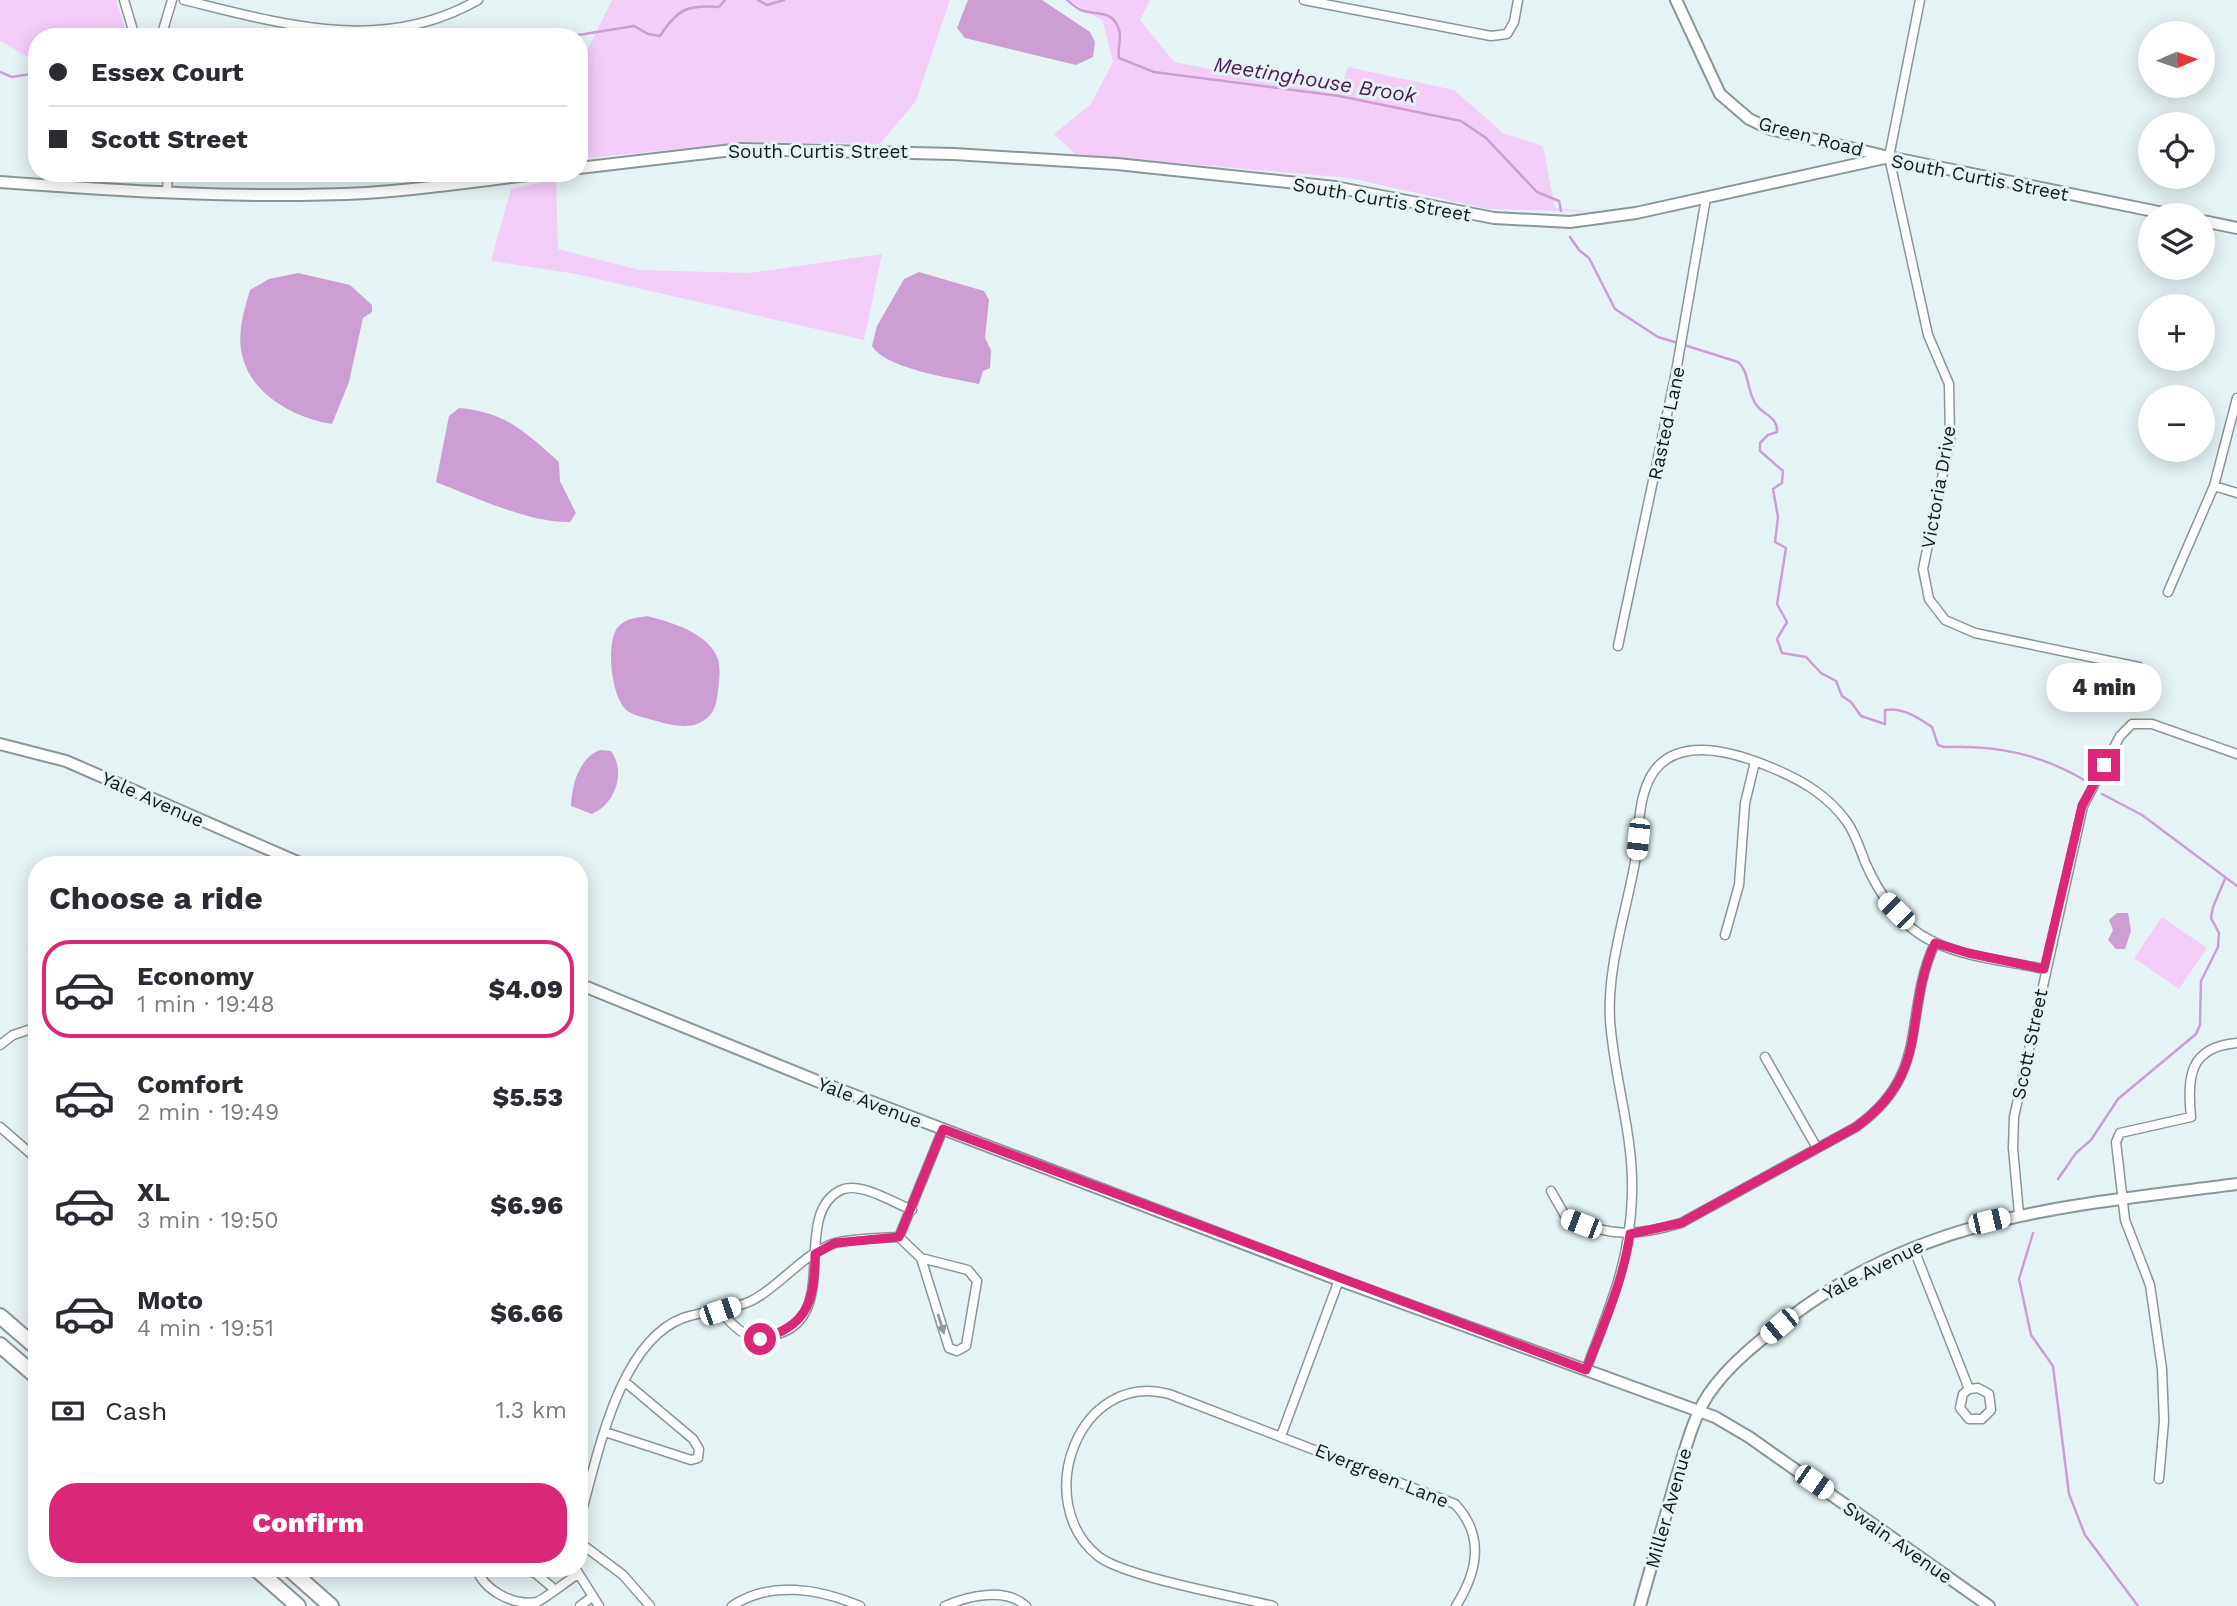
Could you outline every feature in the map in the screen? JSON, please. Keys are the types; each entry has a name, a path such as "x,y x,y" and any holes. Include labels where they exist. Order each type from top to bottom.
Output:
{"highway":[{"path":"0,1316 28,1340"},
{"path":"0,1345 28,1369"},
{"path":"265,1577 298,1606"},
{"path":"298,1577 331,1606"}],"street":[{"path":"124,0 132,28"},
{"path":"164,28 172,0"},
{"path":"184,0 302,28"},
{"path":"393,28 410,26 460,10 478,0"},
{"path":"1304,0 1491,36 1507,34 1514,22 1518,0"},
{"name":"Green Road","path":"1676,0 1720,94 1732,108 1770,129 1889,157"},
{"path":"1889,157 1920,0"},
{"name":"South Curtis Street","path":"588,167 741,149 954,154 1116,164 1335,187 1494,218 1547,223 1592,220 1706,198 1889,157 2138,208"},
{"name":"Victoria Drive","path":"1889,157 1928,335 1949,384 1950,439 1923,569 1929,599 1945,620 1975,633 2139,667"},
{"path":"0,182 290,195 367,192 459,182"},
{"path":"167,191 168,182"},
{"name":"Rasted Lane","path":"1618,646 1683,338 1706,198"},
{"path":"2215,223 2237,228"},
{"path":"2168,592 2214,486 2237,398"},
{"path":"2214,486 2237,493"},
{"name":"Scott Street","path":"2019,1214 2013,1148 2014,1117 2044,969 2082,806 2120,736 2132,724 2152,724 2237,754"},
{"name":"Yale Avenue","path":"0,744 44,754 79,766 284,856"},
{"path":"1586,1370 1613,1301 1626,1259 1630,1234 1632,1157 1610,1017 1615,959 1636,859 1644,791 1660,764 1682,751 1712,749 1755,762 1813,786 1848,823 1885,900 1906,921 1935,943 2044,969"},
{"path":"1725,935 1739,885 1745,803 1755,762"},
{"path":"1551,1191 1567,1219 1595,1229 1630,1234 1681,1223 1880,1110 1900,1081 1911,1048 1928,960 1935,943"},
{"name":"Yale Avenue","path":"588,988 817,1082 1339,1280 1700,1411 1729,1371 1788,1319 1858,1272 1913,1247 2019,1214 2237,1184"},
{"path":"0,1045 13,1035 28,1030"},
{"path":"2159,1479 2164,1395 2156,1321 2150,1286 2128,1231 2116,1142 2120,1133 2191,1117 2188,1087 2196,1063 2212,1046 2237,1042"},
{"path":"1765,1056 1817,1148"},
{"path":"0,1126 28,1151"},
{"path":"899,1237 943,1129"},
{"path":"720,1311 740,1334 760,1339 784,1333 803,1316 815,1282 819,1220 827,1201 841,1190 853,1187 912,1210"},
{"path":"588,1490 624,1381 656,1334 684,1318 751,1301 815,1254 835,1243 899,1237 921,1258 949,1348 957,1351 966,1346 977,1281 968,1270 921,1258"},
{"path":"1913,1247 1969,1389"},
{"path":"1281,1436 1339,1280"},
{"path":"605,1432 691,1460 698,1458 699,1449 693,1439 624,1381"},
{"path":"1978,1388 1989,1394 1991,1410 1982,1419 1969,1419 1960,1408 1962,1394 1969,1389 1978,1388"},
{"name":"Evergreen Lane","path":"1273,1606 1125,1569 1100,1557 1078,1533 1070,1518 1066,1483 1077,1444 1092,1415 1102,1404 1128,1392 1143,1390 1169,1394 1455,1504 1473,1528 1476,1543 1472,1576 1455,1606"},
{"name":"Miller Avenue","path":"1640,1606 1683,1456 1700,1411"},
{"name":"Swain Avenue","path":"1700,1411 1749,1437 1989,1606"},
{"path":"588,1549 623,1575 650,1606"},
{"path":"479,1577 496,1596 524,1605 539,1601 569,1577"},
{"path":"539,1577 553,1588"},
{"path":"580,1577 599,1606"},
{"path":"732,1606 769,1592 788,1590 834,1595 860,1606"},
{"path":"945,1606 993,1595 1010,1597 1026,1606"},
{"path":"580,1606 592,1597"}],"shaded area":[{"path":"0,0 116,0 125,28 28,28 28,57 0,41"},
{"path":"612,0 950,0 916,101 880,144 746,142 588,158 588,49"},
{"path":"968,0 1042,0 1090,32 1095,42 1093,57 1076,65 965,38 957,28"},
{"path":"1069,0 1150,0 1140,20 1174,62 1339,94 1348,67 1454,90 1503,133 1543,146 1555,208 1598,212 1488,209 1350,178 1075,154 1054,134 1091,104 1113,62 1103,21"},
{"path":"556,182 558,249 639,270 749,273 882,254 864,340 576,274 491,261 511,189"},
{"path":"919,272 984,291 989,300 985,338 991,350 990,368 983,371 979,384 905,367 880,354 872,346 877,326 904,279"},
{"path":"298,273 350,285 372,305 372,312 363,318 349,382 332,424 304,416 276,402 255,382 242,355 241,330 250,290 269,279"},
{"path":"459,408 490,414 514,425 559,462 560,481 576,513 570,522 520,514 436,482 449,416"},
{"path":"647,616 678,625 698,636 713,650 718,659 719,679 715,707 707,718 697,724 673,725 636,715 623,706 618,696 611,658 614,635 624,622"},
{"path":"600,750 611,751 618,768 618,777 613,795 592,814 571,806 572,798 582,765"},
{"path":"2117,913 2128,913 2131,931 2125,949 2116,949 2108,940 2113,930 2109,920"},
{"path":"2162,917 2207,948 2179,989 2134,958"}],"waterway":[{"name":"Meetinghouse Brook","path":"588,33 634,26 648,34 660,36 672,19 685,10 719,7 725,0"},
{"name":"Meetinghouse Brook","path":"758,0 767,5 784,0"},
{"name":"Meetinghouse Brook","path":"1067,0 1081,10 1104,14 1113,19 1120,33 1119,58 1154,72 1339,96 1461,121 1486,138 1537,192 1559,201 1561,211"},
{"name":"Meetinghouse Brook","path":"0,72 12,77 28,74"},
{"name":"Meetinghouse Brook","path":"1570,237 1589,258 1615,309 1658,337 1678,343"},
{"name":"Meetinghouse Brook","path":"1684,345 1738,362 1744,370 1755,403 1777,427 1777,432 1768,435 1760,443 1760,451 1783,471 1782,483 1773,489 1778,517 1775,542 1786,548 1777,604 1787,622 1777,639 1782,653 1806,657 1821,673 1836,681 1842,696 1851,702 1861,716 1885,724 1885,710 1904,712 1932,727 1938,745 2018,753 2052,764 2086,781"},
{"name":"Meetinghouse Brook","path":"2102,794 2142,815 2237,886"},
{"path":"2058,1179 2076,1153 2091,1140 2118,1099 2196,1034 2200,1025 2201,981 2218,947 2219,933 2211,918 2213,907 2225,879"},
{"path":"2033,1233 2019,1279 2031,1335 2053,1366 2069,1494 2085,1535 2138,1606"}],"route":[{"path":"760,1339 784,1333 803,1316 815,1282 815,1254 835,1243 899,1237 943,1129 1339,1280 1586,1370 1613,1301 1626,1259 1630,1234 1650,1232 1681,1223 1856,1127 1880,1110 1900,1081 1906,1065 1928,960 1935,943 2044,969 2082,806 2104,765"}]}
